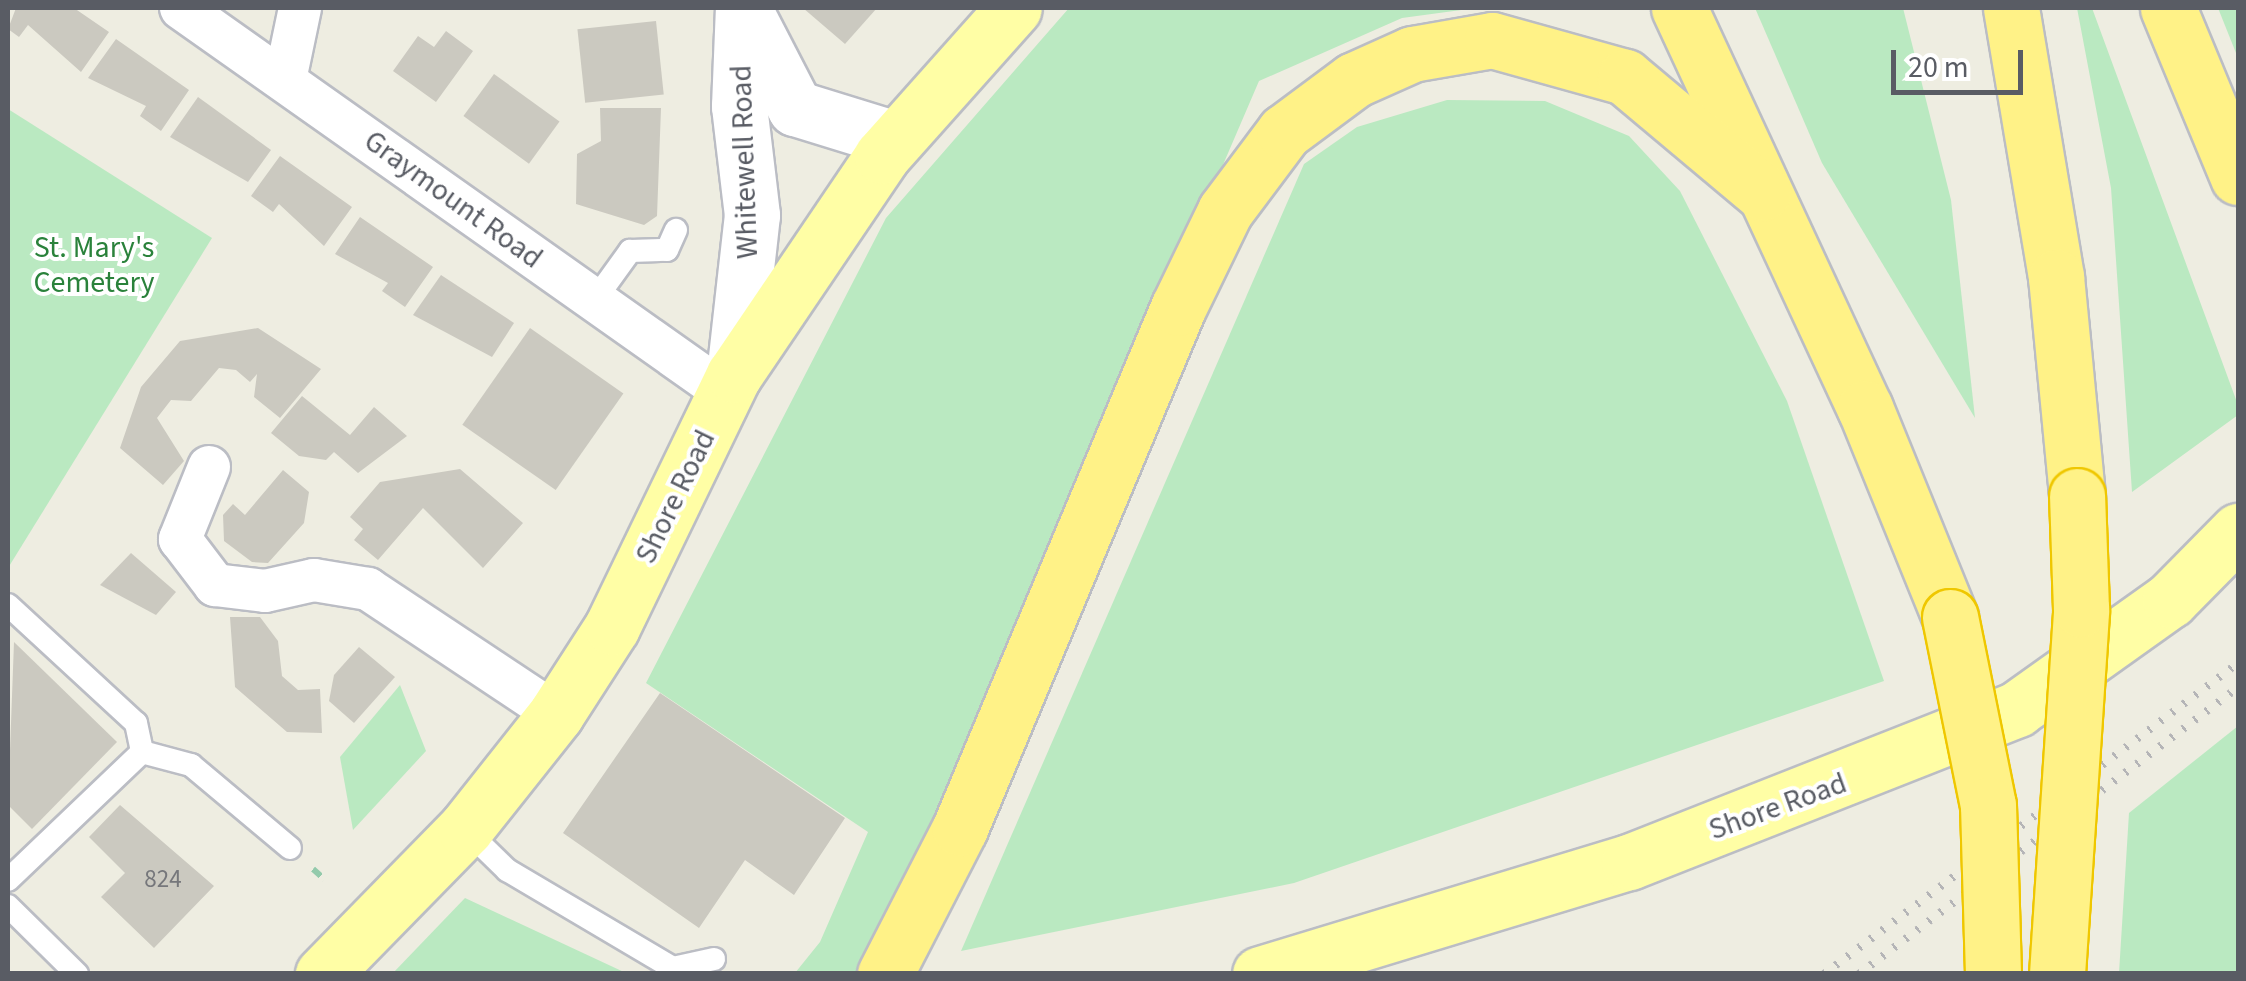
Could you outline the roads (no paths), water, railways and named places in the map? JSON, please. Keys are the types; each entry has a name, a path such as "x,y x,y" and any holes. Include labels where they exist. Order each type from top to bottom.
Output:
{"highway":[{"path":"1680,8 1950,616 1988,805 1993,974"},
{"path":"2011,8 2056,277 2078,496 2080,609 2057,974"},
{"path":"2168,8 2238,177"},
{"path":"885,974 960,828 1178,308 1225,211 1284,132 1368,74 1412,54 1492,40 1624,77 1763,193"}],"main road":[{"name":"Shore Road","path":"322,974 465,829 556,714 612,627 730,384 896,139 1014,8"},
{"name":"Shore Road","path":"1260,974 1629,862 2016,709 2170,600 2238,530"}],"street":[{"name":"Graymount Road","path":"181,8 594,301 730,384"},
{"path":"285,80 300,8"},
{"name":"Whitewell Road","path":"743,8 795,108 896,139"},
{"name":"Whitewell Road","path":"730,384 752,215 740,106 743,8"},
{"path":"210,467 180,539 215,585 265,591 314,580 368,589 556,714"}],"lane":[{"path":"594,301 630,251 667,250 676,230"},
{"path":"8,605 136,723 142,752"},
{"path":"142,752 191,764 290,848"},
{"path":"8,880 142,752"},
{"path":"465,829 506,870 673,968 714,960"},
{"path":"8,906 77,974"}],"railway":[{"path":"1824,974 2238,663"},
{"path":"1859,974 2238,687"}],"park label":[{"name":"St. Mary's Cemetery","path":"94,265"}]}
